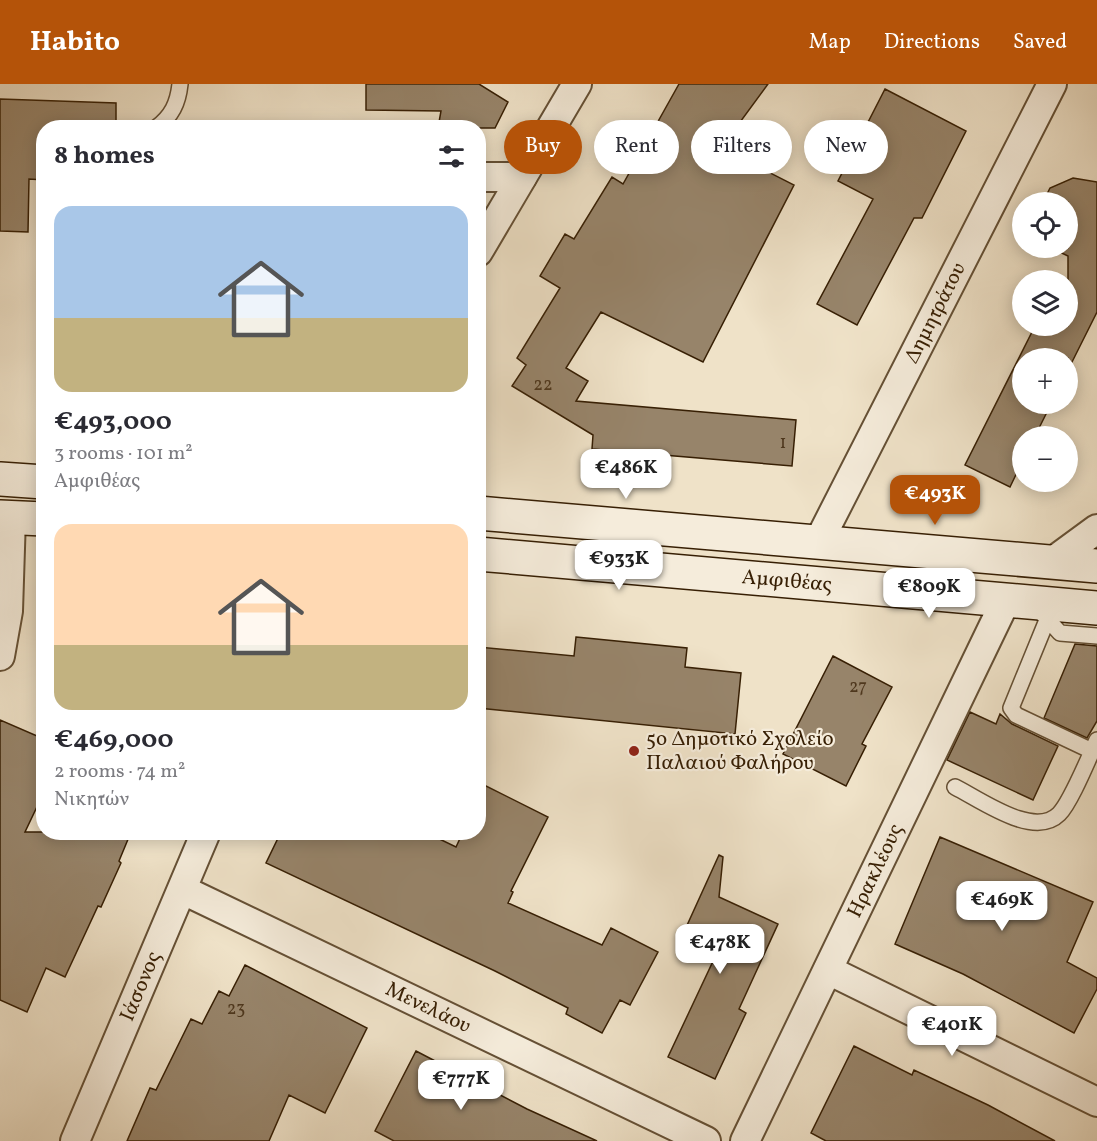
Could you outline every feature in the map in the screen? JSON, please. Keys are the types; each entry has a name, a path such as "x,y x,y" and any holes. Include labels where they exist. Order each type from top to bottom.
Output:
{"main road":[{"path":"0,479 36,481"},
{"name":"Αμφιθέας","path":"486,514 1097,566"},
{"path":"6,517 36,519"},
{"name":"Αμφιθέας","path":"486,555 1029,608 1097,608"}],"street":[{"path":"486,238 577,84"},
{"name":"Δημητράτου","path":"819,541 1052,84"},
{"path":"486,177 522,177"},
{"path":"0,656 8,611 6,517"},
{"path":"1052,562 1097,529"},
{"name":"Ηρακλέους","path":"745,1141 828,970 1029,608"},
{"name":"Ιάσονος","path":"75,1141 203,840"},
{"name":"Μενελάου","path":"183,890 706,1141"},
{"path":"828,970 1097,1102"}],"lane":[{"path":"167,120 178,100 180,84"},
{"path":"955,787 1025,822 1047,822 1060,813 1094,746 1016,715 1011,708 1029,608 1060,633 1097,636"}],"building":[{"path":"366,84 479,84 508,102 495,128 486,128 486,120 439,120 441,111 366,110"},
{"path":"679,84 768,84 742,120 691,120 691,174 772,174 794,185 703,362 601,312 566,368 588,381 576,401 796,420 792,466 592,449 593,435 512,386 526,365 517,358 560,288 540,276 565,234 574,239 612,177 623,184 629,174 679,174 679,120 659,120"},
{"path":"885,89 966,131 922,218 914,218 857,325 817,304 873,199 838,181 842,174 888,174 888,120 869,120"},
{"path":"0,99 116,103 116,120 36,120 36,179 29,179 28,232 0,231"},
{"path":"1073,178 1097,182 1097,312 1078,350 1078,348 1024,348 1030,336 1078,336 1078,270 1068,270 1068,258 1078,258 1078,192 1048,192 1050,188"},
{"path":"1012,372 1012,414 1046,414 1040,426 1012,426 1012,483 1010,487 965,465"},
{"path":"576,637 687,648 685,667 741,673 735,734 486,709 486,648 574,656"},
{"path":"1075,644 1097,646 1097,721 1087,738 1044,718"},
{"path":"833,656 892,687 862,744 866,746 846,786 783,754"},
{"path":"970,712 996,724 1000,714 1012,724 1058,746 1033,800 947,760"},
{"path":"0,720 36,736 36,809 25,832 36,832 36,840 128,840 119,861 121,863 101,907 98,906 65,977 46,968 27,1012 0,1000"},
{"path":"486,786 548,817 511,891 513,892 508,903 602,945 611,928 658,952 630,1005 620,1000 602,1033 566,1014 568,1008 495,971 266,863 277,840 442,840 456,847 459,840 486,840"},
{"path":"940,837 1093,902 1067,962 1097,978 1097,989 1074,1033 963,974 895,944"},
{"path":"719,855 723,857 719,897 778,924 739,1009 746,1013 715,1079 668,1057 714,959 679,943"},
{"path":"245,965 367,1028 325,1113 289,1095 269,1141 127,1141 150,1088 156,1090 191,1019 202,1024 219,991 229,996"},
{"path":"854,1046 912,1075 914,1070 988,1105 1055,1141 826,1141 811,1133"},
{"path":"416,1051 527,1109 597,1141 394,1141 375,1131"}],"place":[{"name":"5ο Δημοτικό Σχολείο Παλαιού Φαλήρου","path":"634,751"}]}
